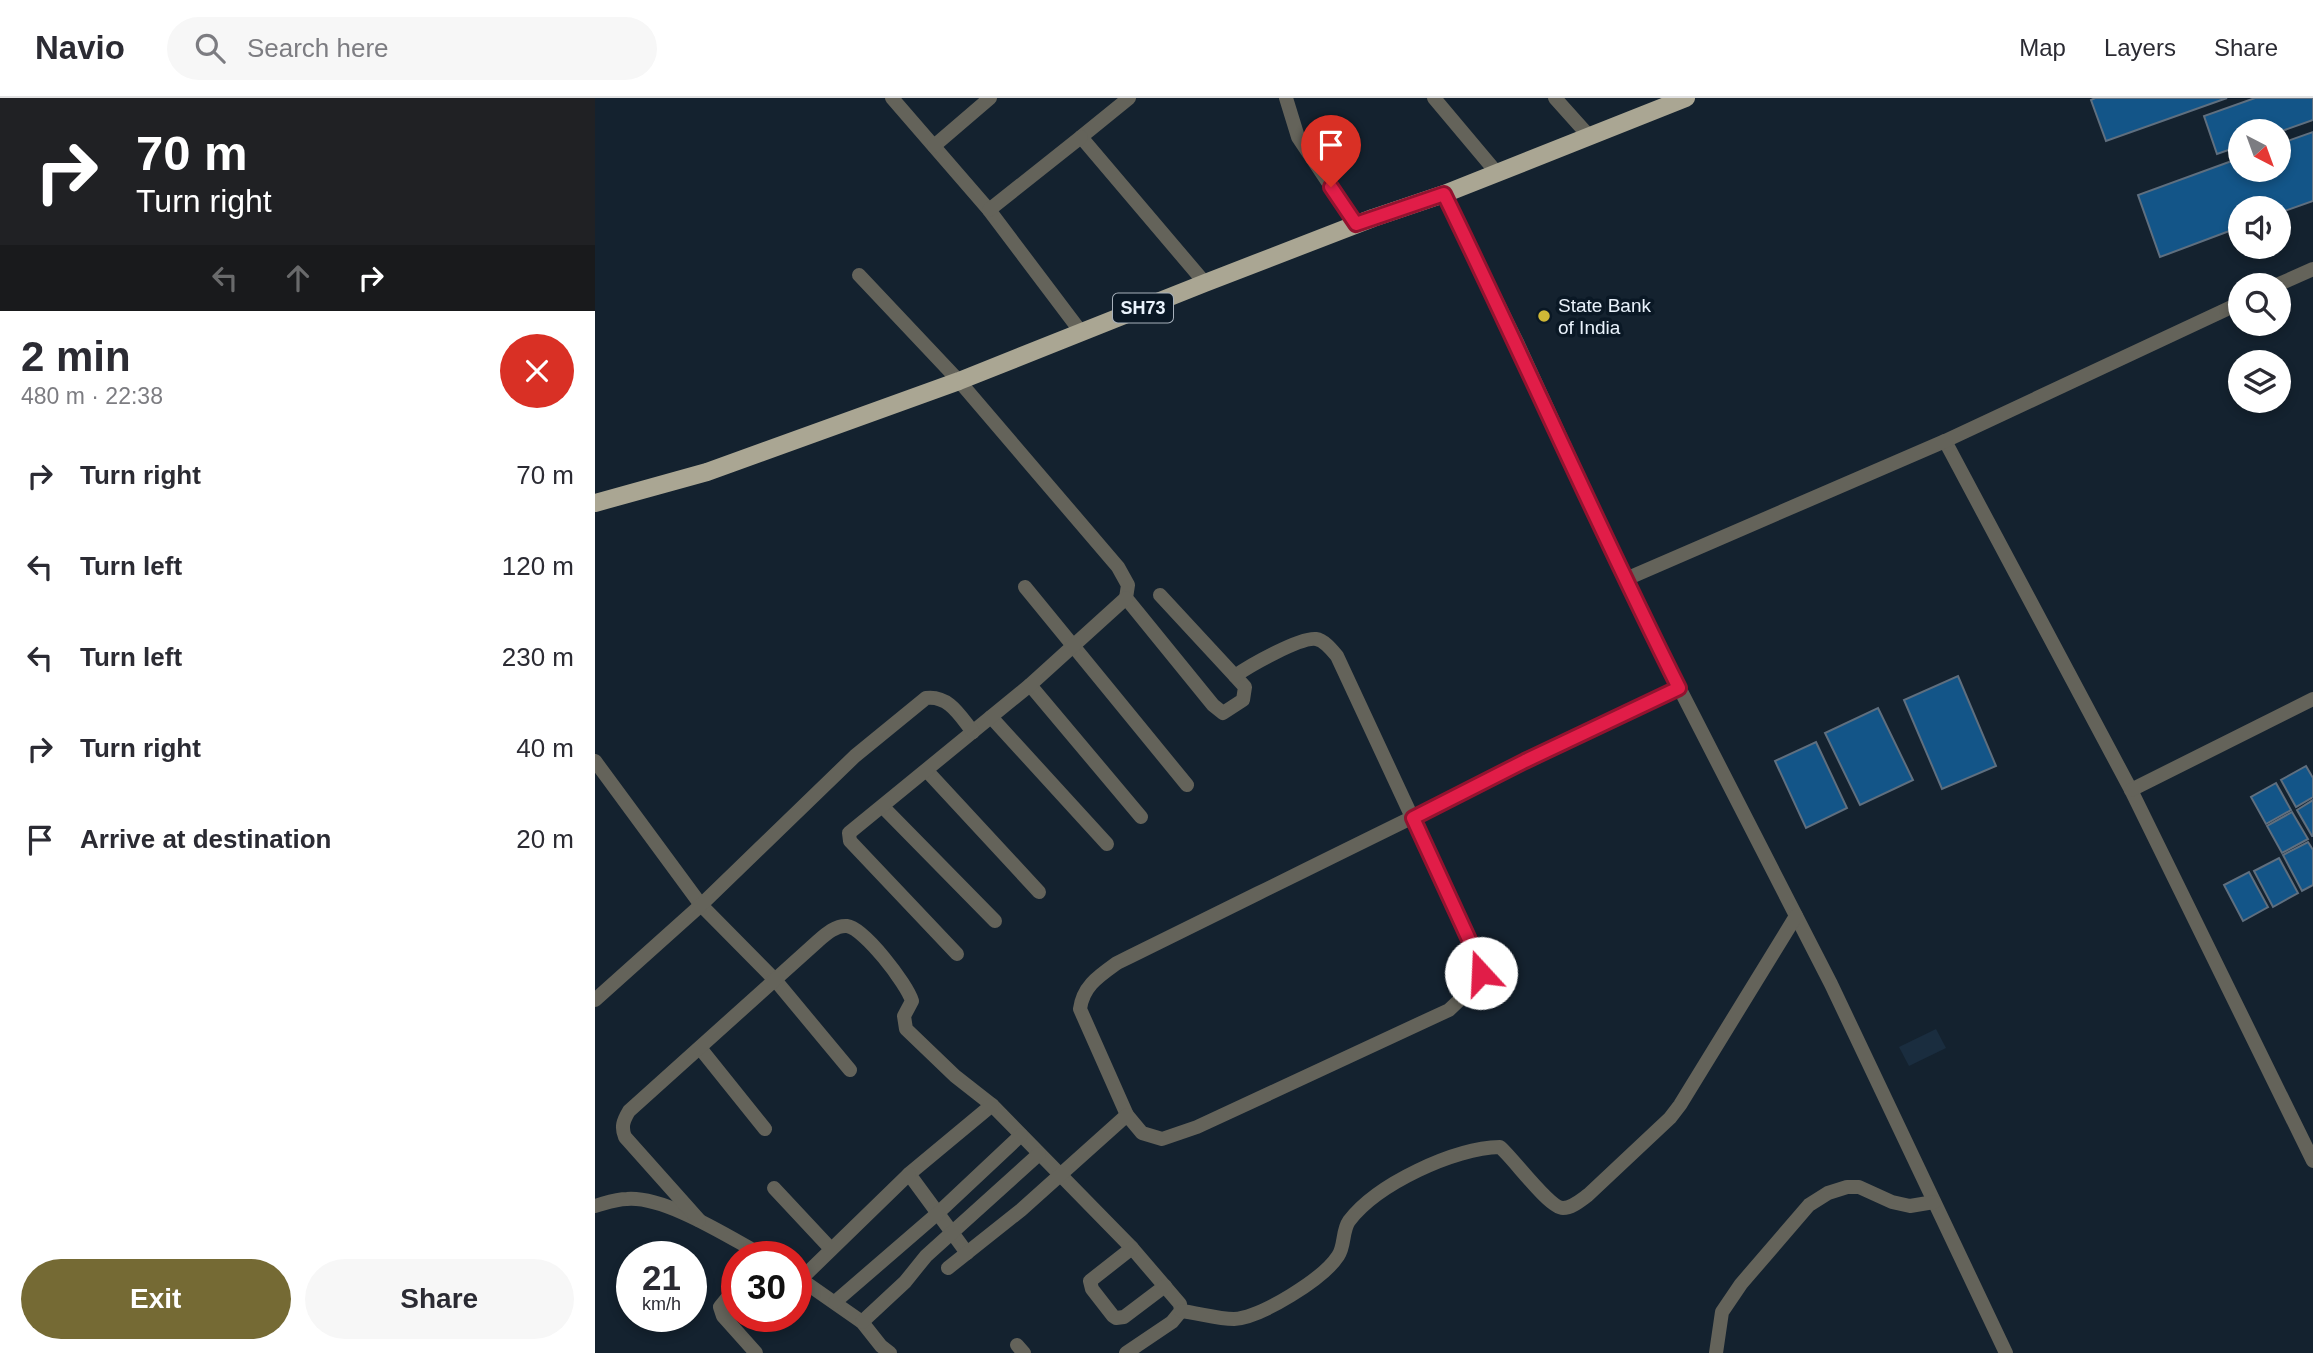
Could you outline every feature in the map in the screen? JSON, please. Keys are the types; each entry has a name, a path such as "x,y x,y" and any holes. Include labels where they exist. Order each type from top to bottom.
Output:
{"main road":[{"name":"SH73","path":"595,503 707,472 960,381 1356,224 1444,194 1686,98"}],"street":[{"path":"892,98 989,210 1081,332"},
{"path":"934,146 991,98"},
{"path":"989,210 1129,98"},
{"path":"1286,98 1298,137 1356,224"},
{"path":"1434,98 1497,173"},
{"path":"1555,98 1589,136"},
{"path":"1081,137 1205,283"},
{"path":"1444,194 1517,342 1626,579 1796,916 2006,1353"},
{"path":"2291,279 2313,269"},
{"path":"859,275 960,381 1118,566 1128,585 1126,598 1074,647 849,833 850,841 957,954"},
{"path":"1626,579 1945,441 2228,309"},
{"path":"1945,441 2130,790 2313,1161"},
{"path":"1024,587 1187,785"},
{"path":"1126,598 1213,705 1223,713 1243,700 1245,687 1160,595"},
{"path":"1235,676 1248,666 1303,641 1317,639 1337,656 1413,818 1477,957 1481,973 1471,989 1449,1010 1197,1127 1162,1139 1142,1133 1127,1115 1080,1009 1082,995 1093,981 1117,963 1413,818 1525,761 1679,688"},
{"path":"1030,685 1141,817"},
{"path":"596,998 701,905 855,755 926,698 937,696 945,701 973,732"},
{"path":"2130,790 2313,699"},
{"path":"991,717 1107,844"},
{"path":"595,761 701,905 776,981 850,1070"},
{"path":"927,771 1039,892"},
{"path":"883,807 995,920"},
{"path":"1181,1311 1234,1319 1255,1314 1280,1302 1322,1273 1339,1255 1346,1224 1361,1206 1408,1176 1476,1150 1500,1147 1551,1205 1563,1208 1575,1204 1670,1118 1680,1105 1796,916"},
{"path":"699,1220 630,1144 621,1129 629,1111 832,929 847,926 858,930 904,982 912,1001 904,1016 906,1029 955,1076 992,1105 1132,1248 1180,1304 1181,1311 1172,1322 1132,1352"},
{"path":"700,1048 765,1129"},
{"path":"812,1266 909,1174 992,1105"},
{"path":"949,1268 1021,1210 1127,1115"},
{"path":"835,1302 938,1213 1021,1135"},
{"path":"862,1322 905,1282 926,1256 1039,1154"},
{"path":"909,1174 967,1253"},
{"path":"1716,1353 1722,1312 1741,1284 1809,1205 1828,1193 1847,1187 1859,1187 1892,1202 1910,1206 1934,1202"},
{"path":"774,1188 831,1249"},
{"path":"595,1206 631,1198 669,1207 737,1241"},
{"path":"1132,1248 1090,1281 1092,1289 1113,1316 1124,1317 1165,1286"},
{"path":"812,1287 862,1322 890,1353"},
{"path":"737,1332 755,1353"}],"shaded area":[{"path":"1936,1029 1946,1048 1909,1066 1899,1047"}],"building":[{"path":"2227,98 2106,141 2091,100"},
{"path":"2255,98 2313,98 2313,120 2291,128 2291,119 2228,119 2228,150 2217,154 2204,116"},
{"path":"2313,132 2313,201 2291,209 2291,196 2228,196 2228,232 2160,257 2138,195 2228,162 2228,182 2291,182 2291,140"},
{"path":"1958,676 1996,766 1942,789 1904,700"},
{"path":"1878,708 1913,780 1860,805 1825,733"},
{"path":"1816,742 1847,808 1806,828 1775,761"},
{"path":"2306,766 2313,778 2313,797 2296,807 2281,780"},
{"path":"2276,783 2291,810 2266,824 2251,797"},
{"path":"2313,800 2313,836 2312,836 2297,810"},
{"path":"2292,812 2308,839 2282,853 2267,826"},
{"path":"2308,842 2313,850 2313,885 2302,891 2283,855"},
{"path":"2279,858 2298,893 2273,907 2254,871"},
{"path":"2249,872 2268,907 2243,921 2224,885"}],"place":[{"name":"State Bank of India","path":"1544,316"}],"route":[{"path":"1331,187 1356,224 1444,194 1517,342 1644,619 1679,688 1413,818 1477,957 1481,973"}]}
